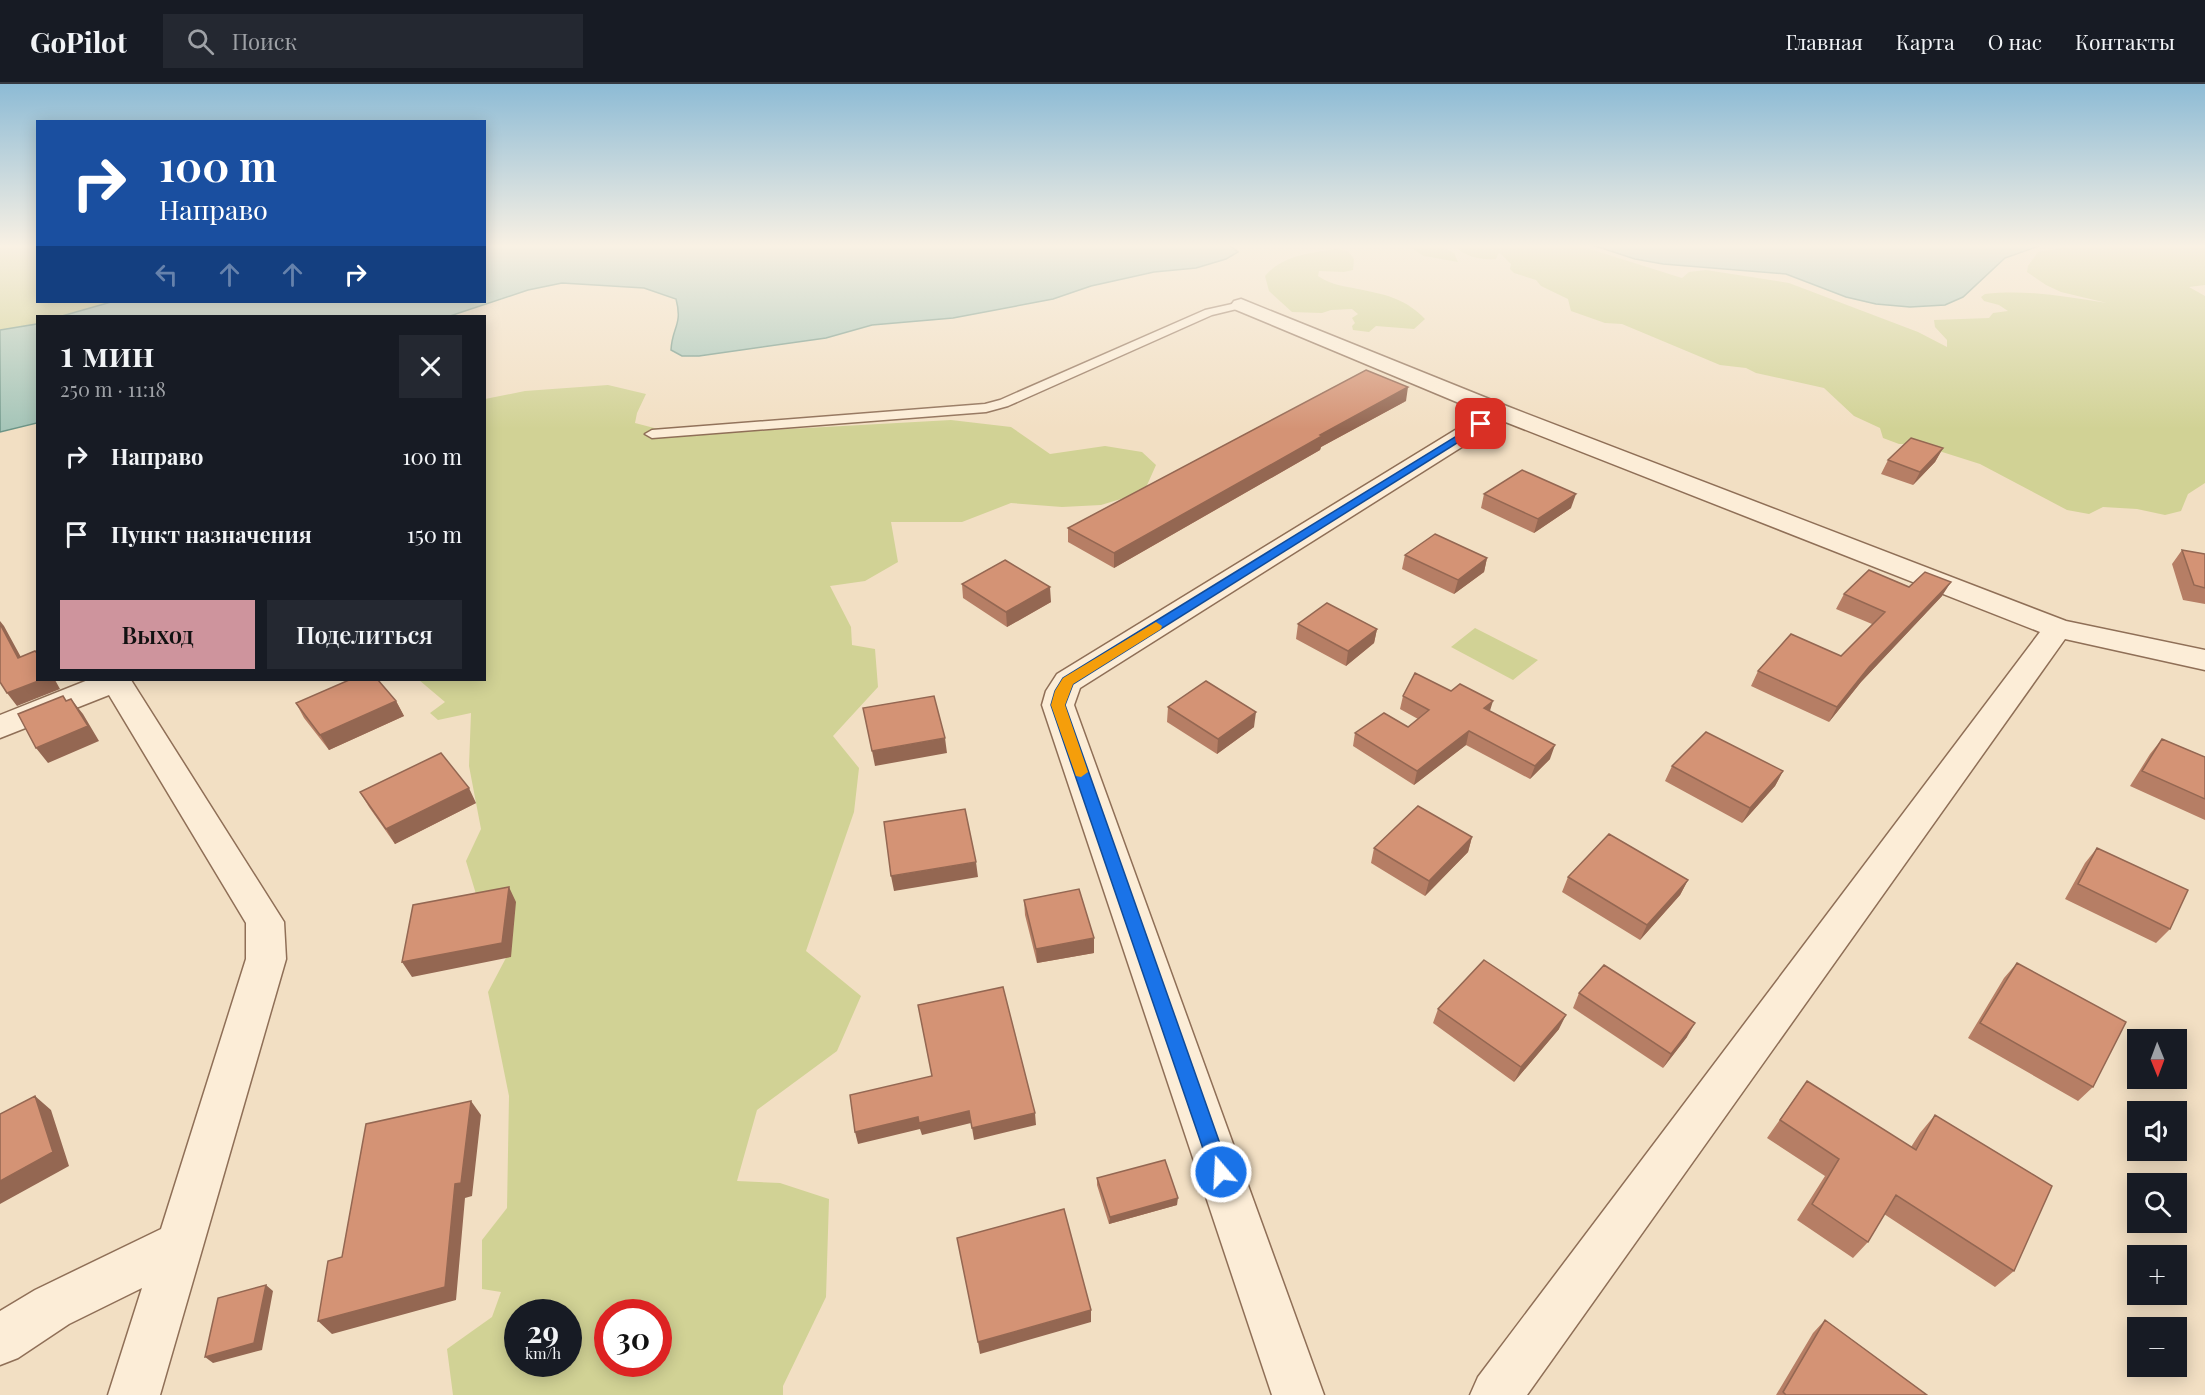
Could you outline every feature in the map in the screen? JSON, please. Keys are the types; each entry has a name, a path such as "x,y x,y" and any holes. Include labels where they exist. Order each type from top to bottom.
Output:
{"street":[{"path":"1244,306 1501,412 2058,628 2205,660"},
{"path":"1298,1395 1058,705 1068,681 1501,412"},
{"path":"1496,1395 2058,628"},
{"path":"0,727 114,681"},
{"path":"117,681 265,922 266,958 134,1395"},
{"path":"0,1340 52,1307 180,1244"}],"lane":[{"path":"652,434 986,408 1004,403 1209,312 1236,306"}],"green space":[{"path":"0,306 118,306 87,315 36,315 36,332 0,337"},
{"path":"1286,306 1410,306 1425,319 1414,329 1376,326 1369,332 1353,330 1352,326 1355,323 1352,318 1358,314 1352,309 1322,313 1292,312"},
{"path":"1570,306 1850,306 1918,332 1947,347 1947,340 1935,327 1934,320 1989,318 1993,313 2008,311 2001,306 2205,306 2205,483 2188,494 2181,511 2165,515 2137,509 2103,507 2089,514 2067,510 1980,464 1917,444 1899,444 1883,438 1880,428 1854,416 1824,388 1756,373 1746,368 1720,365 1622,324 1605,323 1571,311"},
{"path":"608,385 646,394 635,423 681,435 951,420 1011,427 1050,454 1105,446 1142,452 1156,465 1144,492 1101,505 1062,507 1011,503 962,522 891,522 898,562 865,581 830,586 851,627 852,645 875,649 878,687 833,736 859,768 854,812 806,951 861,996 837,1051 757,1110 737,1181 780,1183 829,1199 826,1297 783,1386 783,1395 453,1395 447,1349 492,1317 501,1292 482,1289 482,1240 507,1208 509,1096 488,992 508,954 479,904 466,861 481,829 469,766 471,713 438,720 430,713 445,702 420,681 486,681 486,399 525,391"},
{"path":"1475,628 1538,660 1513,680 1451,647"}],"shaded area":[{"path":"96,306 479,306 453,315 66,315"},
{"path":"678,306 1015,306 953,318 872,325 826,338 699,356 682,356 671,350 678,320"},
{"path":"36,324 36,423 0,432 0,330"}],"building":[{"path":"1366,370 1408,387 1114,553 1068,528"},
{"path":"1911,438 1943,448 1920,472 1888,460"},
{"path":"1522,470 1576,494 1538,519 1484,494"},
{"path":"1435,534 1487,558 1458,580 1405,555"},
{"path":"2182,550 2205,554 2205,588 2194,585"},
{"path":"1005,560 1050,587 1006,612 962,584"},
{"path":"1869,570 1909,587 1925,572 1951,582 1869,667 1837,707 1758,671 1791,634 1841,656 1885,612 1844,594"},
{"path":"1327,603 1377,629 1348,651 1298,624"},
{"path":"0,624 18,658 36,652 36,681 38,681 7,693 0,682"},
{"path":"1415,673 1451,691 1460,684 1493,701 1484,708 1555,745 1535,766 1469,731 1417,771 1355,733 1384,713 1408,727 1429,710 1403,696"},
{"path":"347,681 379,681 396,701 320,735 296,703"},
{"path":"1206,681 1256,712 1218,739 1168,707"},
{"path":"63,696 66,701 71,699 88,726 36,748 18,714"},
{"path":"934,696 945,738 872,751 863,708"},
{"path":"1706,732 1783,771 1750,808 1672,766"},
{"path":"2162,739 2205,757 2205,799 2142,771"},
{"path":"441,753 469,788 386,829 360,792"},
{"path":"1418,806 1472,837 1429,881 1374,848"},
{"path":"965,809 976,862 891,876 884,822"},
{"path":"1609,834 1688,880 1647,925 1568,877"},
{"path":"2097,848 2188,890 2170,929 2078,884"},
{"path":"509,887 502,943 402,962 413,905"},
{"path":"1079,889 1094,938 1036,949 1024,900"},
{"path":"1484,960 1566,1015 1521,1067 1438,1009"},
{"path":"2017,963 2126,1022 2093,1087 1980,1023"},
{"path":"1604,965 1695,1023 1671,1054 1579,993"},
{"path":"1003,987 1035,1113 972,1128 969,1111 919,1123 918,1117 855,1132 850,1095 932,1076 918,1005"},
{"path":"1807,1081 1916,1150 1935,1115 2052,1186 2014,1271 1896,1195 1868,1242 1812,1204 1839,1159 1780,1120"},
{"path":"35,1096 53,1152 0,1181 0,1114"},
{"path":"471,1101 461,1183 455,1184 445,1287 318,1321 328,1261 342,1257 366,1124"},
{"path":"1165,1160 1178,1198 1110,1217 1097,1178"},
{"path":"1064,1209 1091,1310 978,1342 957,1238"},
{"path":"266,1285 254,1343 205,1357 218,1298"},
{"path":"1825,1320 1927,1395 1786,1395 1783,1392"}],"slow traffic":[{"path":"1081,772 1058,705 1062,691 1068,681 1156,626"}],"route":[{"path":"1221,1172 1058,705 1062,691 1068,681 1481,424"}]}
